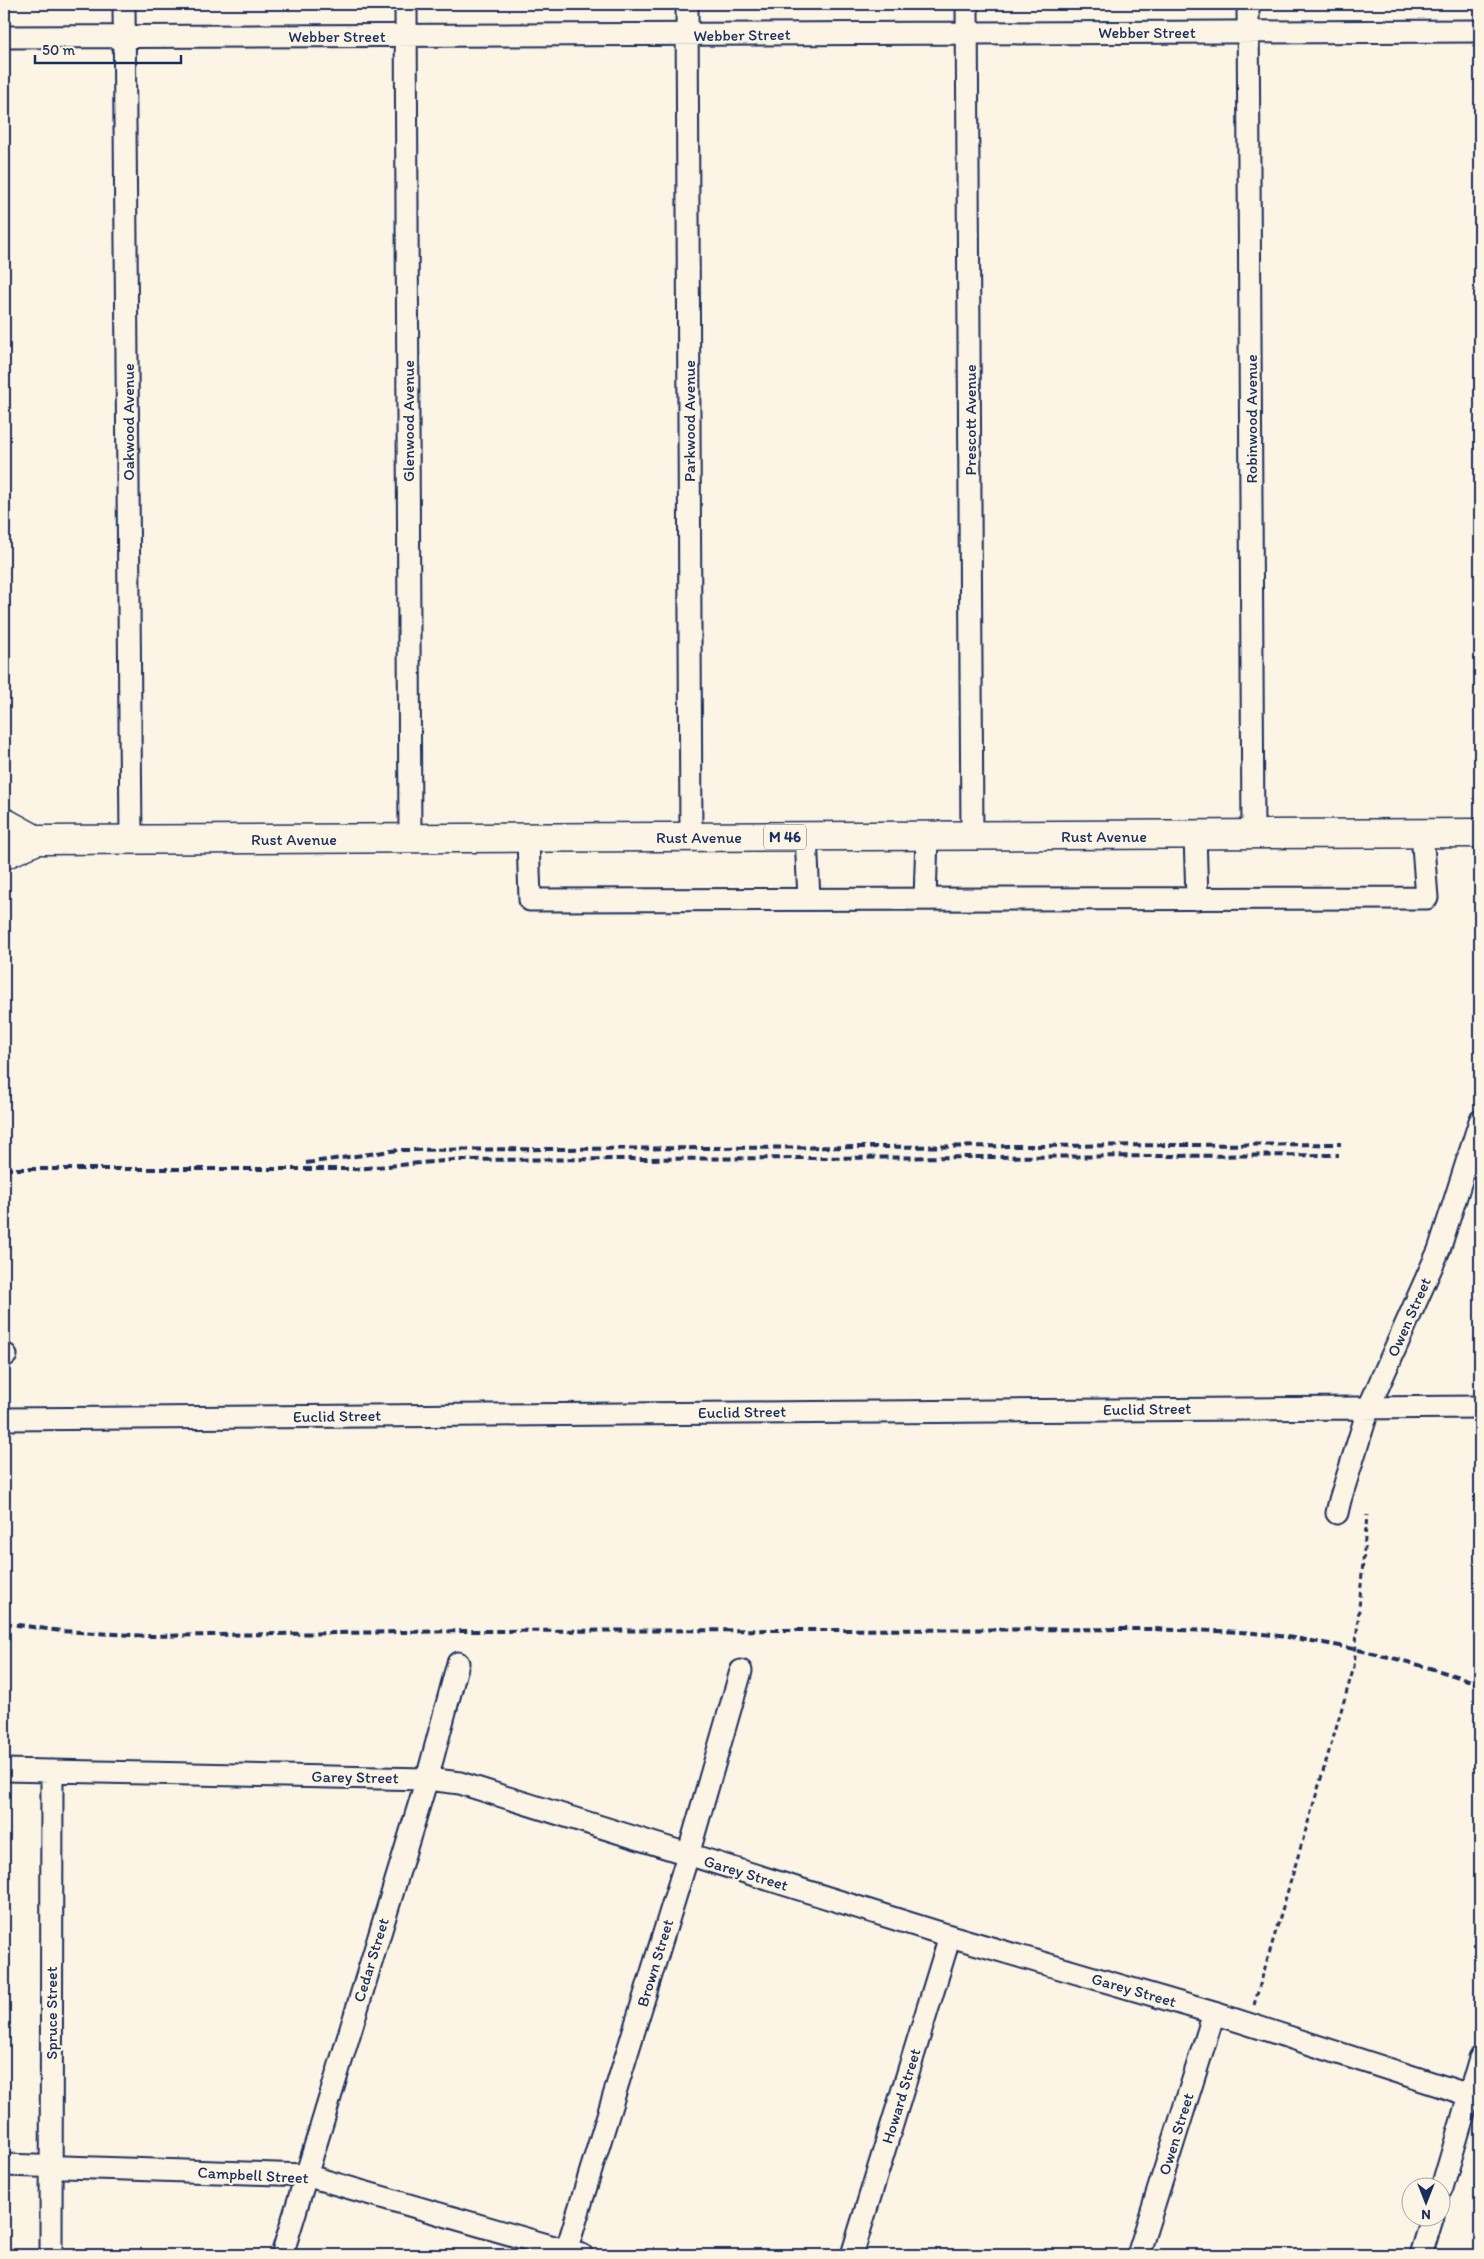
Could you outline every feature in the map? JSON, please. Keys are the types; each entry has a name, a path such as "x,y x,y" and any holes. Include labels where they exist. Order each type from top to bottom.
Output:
{"highway":[{"name":"Rust Avenue","path":"4,822 37,840"},
{"name":"Rust Avenue","path":"4,855 37,840 806,836 972,837 1480,833"}],"street":[{"name":"Oakwood Avenue","path":"124,4 131,840"},
{"name":"Glenwood Avenue","path":"406,4 410,839"},
{"name":"Parkwood Avenue","path":"687,4 691,837"},
{"name":"Prescott Avenue","path":"967,4 972,837"},
{"name":"Robinwood Avenue","path":"1248,4 1253,834"},
{"name":"Webber Street","path":"4,37 1480,31"},
{"path":"528,838 530,900 1427,898 1422,833"},
{"path":"1195,835 1197,898"},
{"path":"806,836 808,899"},
{"path":"925,899 927,837"},
{"name":"Owen Street","path":"1337,1513 1369,1407 1439,1250 1480,1121"},
{"name":"Euclid Street","path":"4,1419 1480,1407"},
{"name":"Cedar Street","path":"282,2255 427,1778 458,1663"},
{"name":"Brown Street","path":"572,2254 741,1671"},
{"name":"Garey Street","path":"4,1770 427,1778 460,1783 950,1936 1214,2013 1469,2095"},
{"name":"Spruce Street","path":"51,2255 52,1771"},
{"name":"Howard Street","path":"852,2255 950,1936"},
{"name":"Owen Street","path":"1138,2255 1214,2013"},
{"path":"1445,2176 1480,2058"},
{"name":"Campbell Street","path":"4,2165 305,2175 572,2254"},
{"path":"1421,2255 1430,2226"}],"path":[{"path":"1252,2012 1354,1667 1367,1515"}],"railway":[{"path":"306,1163 398,1150 1341,1144"},
{"path":"4,1169 355,1169 454,1160 1339,1155"},
{"path":"4,1623 61,1631 149,1636 466,1631 1153,1629 1223,1631 1264,1634 1346,1647 1427,1667 1480,1684"}]}
